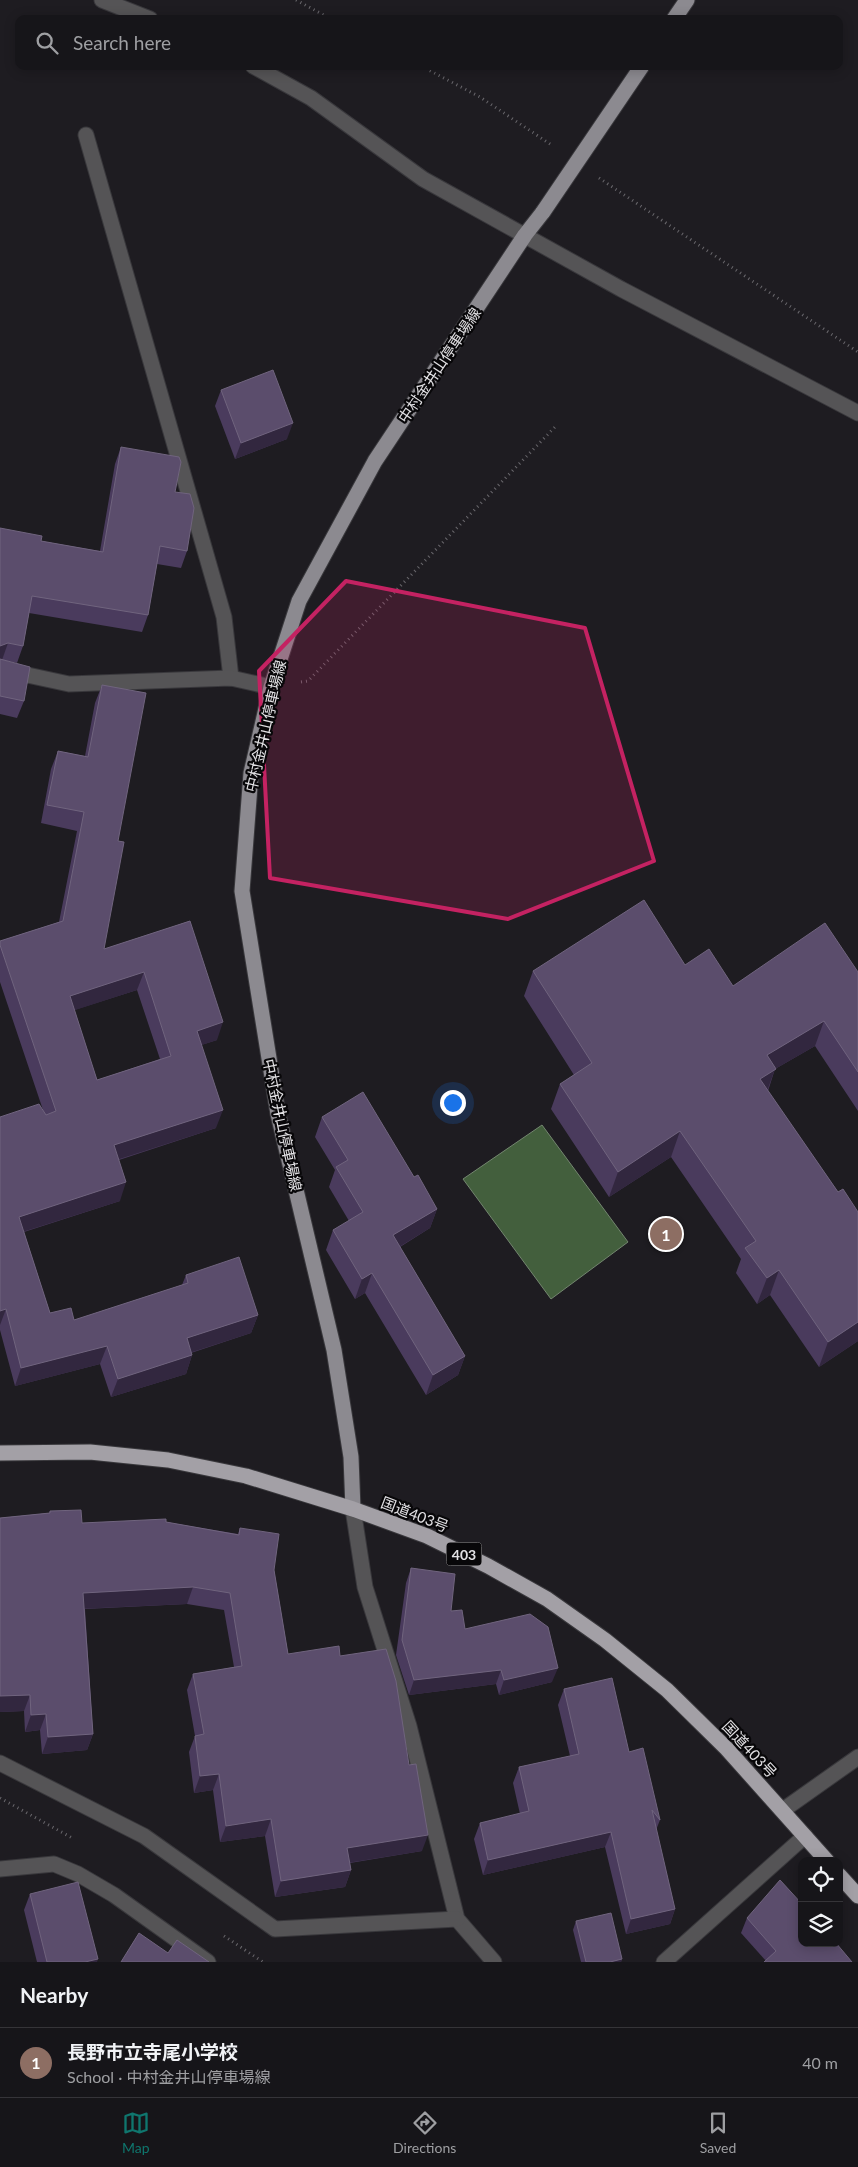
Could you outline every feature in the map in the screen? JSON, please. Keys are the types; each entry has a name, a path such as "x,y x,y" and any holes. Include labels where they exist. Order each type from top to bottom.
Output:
{"highway":[{"name":"国道403号","path":"0,1453 90,1452 168,1460 246,1476 427,1536 547,1598 605,1640 667,1690 727,1749 823,1857"},
{"path":"843,1879 858,1896"}],"main road":[{"path":"677,15 687,0"},
{"name":"中村金井山停車場線","path":"353,1510 351,1457 334,1350 278,1114 242,892 251,773 271,687 299,601 339,524 374,461 525,235 543,212 639,70"}],"street":[{"path":"102,0 140,15"},
{"path":"260,70 311,98 423,179 621,289 858,412"},
{"path":"86,135 224,617 231,678"},
{"path":"0,669 69,684 231,678 271,687"},
{"path":"353,1510 365,1587 409,1726 457,1919 494,1962"},
{"path":"783,1810 858,1757"},
{"path":"0,1763 144,1836 275,1929 457,1919"},
{"path":"664,1962 805,1836"},
{"path":"0,1869 54,1864 78,1874 114,1894 208,1962"}],"path":[{"path":"296,0 324,15"},
{"path":"429,70 480,97 554,147"},
{"path":"595,174 858,352"},
{"path":"271,687 308,681 556,426"}],"highlighted area":[{"path":"346,581 585,628 654,861 508,919 270,878 259,671"}],"shaded area":[{"path":"542,1125 628,1242 551,1299 463,1179"}],"building":[{"path":"273,370 293,423 241,443 221,390"},
{"path":"121,447 179,457 181,462 175,492 190,494 194,508 187,551 160,546 148,615 32,596 23,646 8,643 0,646 0,528 42,536 41,541 103,552"},
{"path":"0,659 30,667 24,701 0,696"},
{"path":"102,685 146,693 118,841 124,842 104,949 190,921 223,1022 197,1031 223,1110 114,1145 126,1182 19,1217 50,1313 71,1308 74,1320 188,1283 186,1275 239,1257 258,1315 187,1338 192,1355 118,1379 107,1346 21,1368 6,1309 0,1311 0,1117 39,1104 46,1115 56,1111 0,941 63,921 84,812 47,805 58,751 88,757","holes":["144,972 171,1056 97,1080 70,996"]},
{"path":"644,900 685,965 709,949 733,986 825,923 858,972 858,1072 824,1021 767,1055 776,1069 760,1079 838,1192 843,1189 858,1212 858,1322 828,1342 779,1270 767,1278 745,1248 756,1241 680,1131 618,1172 560,1084 592,1063 533,971"},
{"path":"363,1092 414,1177 418,1175 437,1209 393,1235 465,1356 433,1375 372,1273 362,1279 333,1230 363,1212 336,1167 348,1160 322,1117"},
{"path":"81,1510 82,1523 166,1519 166,1522 239,1535 240,1528 279,1534 274,1570 288,1654 339,1646 340,1656 386,1649 396,1681 409,1765 416,1764 428,1835 347,1848 351,1870 281,1881 271,1819 226,1826 219,1774 200,1776 195,1736 204,1734 193,1674 242,1666 230,1593 193,1587 83,1593 93,1734 48,1737 46,1714 31,1715 30,1695 0,1696 0,1518 50,1513 50,1511"},
{"path":"411,1568 455,1574 451,1611 462,1610 465,1629 530,1614 548,1627 558,1668 504,1680 501,1670 414,1680 402,1640"},
{"path":"612,1678 629,1752 643,1748 660,1820 652,1810 675,1909 631,1919 611,1832 488,1860 480,1823 529,1811 519,1767 579,1754 564,1689"},
{"path":"780,1880 798,1900 798,1947 839,1947 852,1962 764,1962 776,1951 747,1918"},
{"path":"78,1882 98,1959 85,1962 47,1962 30,1894"},
{"path":"611,1913 622,1959 610,1962 586,1962 576,1921"},
{"path":"139,1933 168,1953 177,1940 209,1962 121,1962"}],"place":[{"name":"長野市立寺尾小学校","path":"666,1234"}]}
